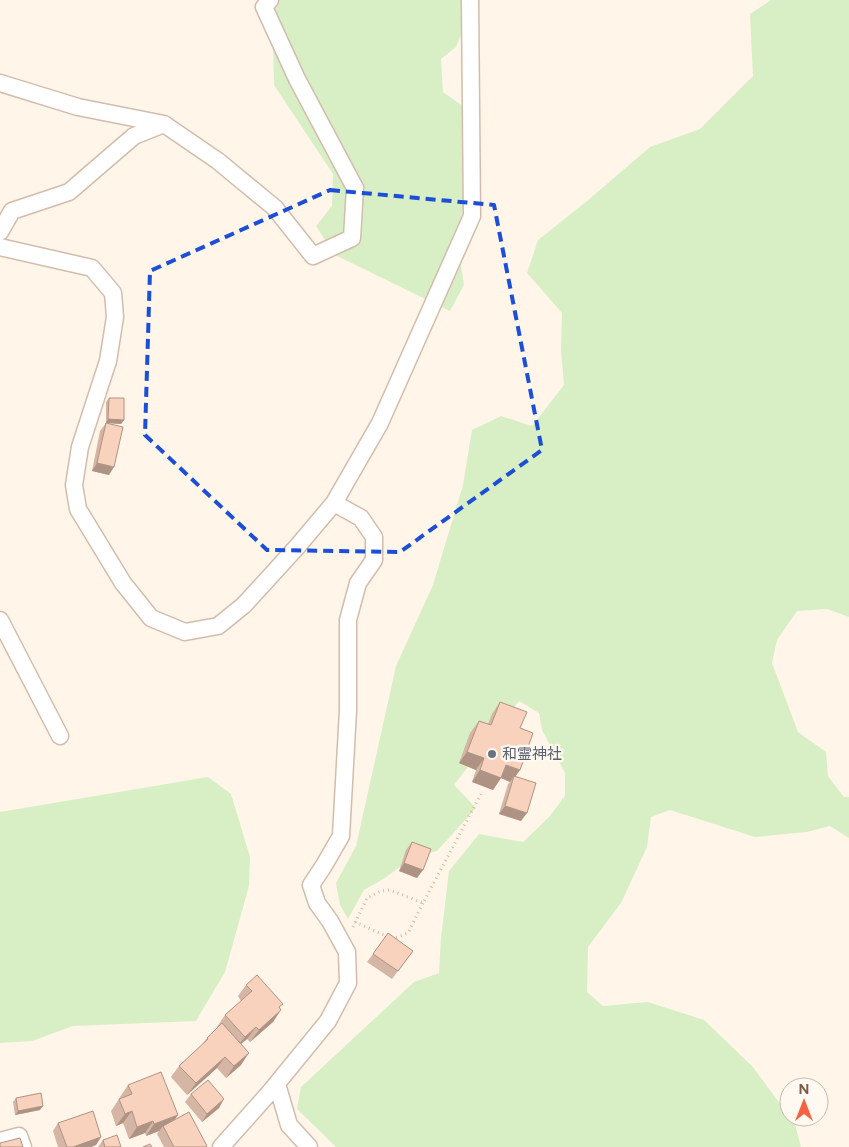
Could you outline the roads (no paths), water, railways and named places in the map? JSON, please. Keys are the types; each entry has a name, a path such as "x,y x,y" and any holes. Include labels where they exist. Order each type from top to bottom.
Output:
{"street":[{"path":"0,246 92,268 113,293 115,317 108,361 80,447 74,485 78,509 123,583 151,618 185,632 218,626 244,605 334,503 380,423 472,216 470,0"},
{"path":"0,83 78,107 164,124 218,161 275,208 313,256 352,238 354,188 297,79 263,2"},
{"path":"0,232 12,211 69,192 134,136 164,124"},
{"path":"221,1147 328,1021 348,983 347,952 318,903 311,885 341,836 348,710 348,620 358,583 374,560 374,537 361,518 334,503"},
{"path":"0,620 60,736"},
{"path":"276,1084 289,1125 309,1147"},
{"path":"0,1141 19,1136 23,1147"}],"place":[{"name":"和霊神社","path":"492,754"}]}
